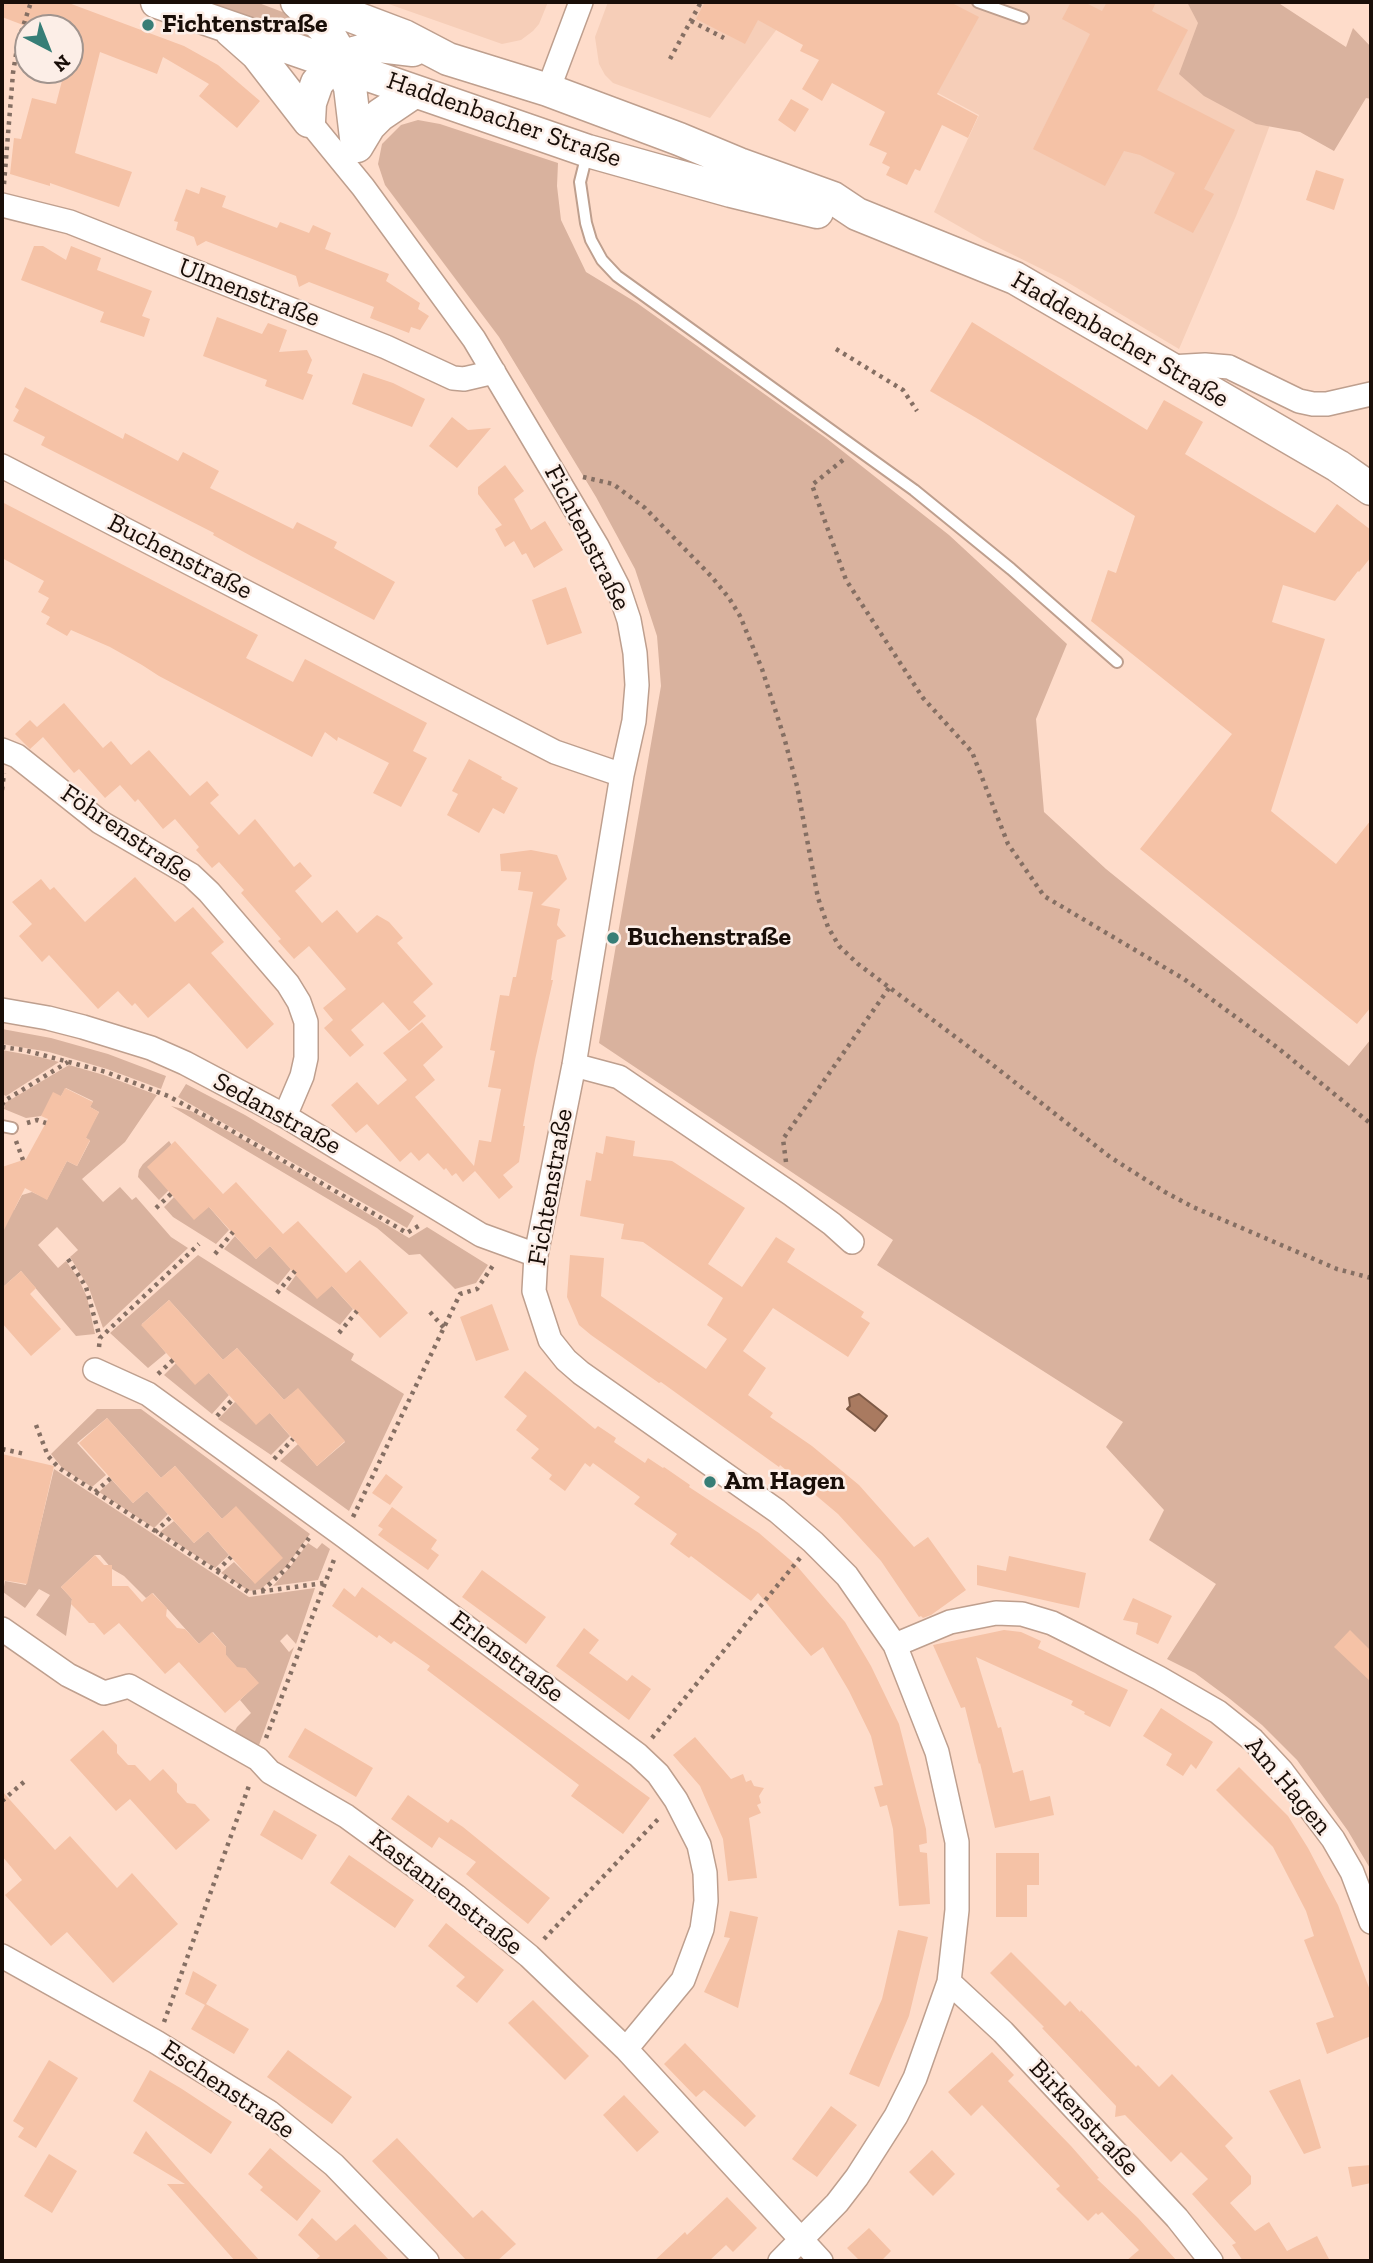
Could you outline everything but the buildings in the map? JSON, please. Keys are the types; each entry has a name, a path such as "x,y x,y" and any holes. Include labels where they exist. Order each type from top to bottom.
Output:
{"main road":[{"name":"Haddenbacher Straße","path":"156,2 588,151 827,215 857,214"},
{"path":"297,2 320,22 331,37 350,88 356,146"},
{"name":"Haddenbacher Straße","path":"314,2 404,36 438,55 548,90 833,198 857,214 1015,278 1338,466 1371,489"},
{"path":"222,23 257,54 309,121"},
{"path":"309,121 310,103 317,83 354,53 379,46 438,55"},
{"path":"533,131 548,90"},
{"path":"356,146 368,127 380,115 414,92"},
{"path":"588,151 599,141 626,135 659,144 679,139"}],"street":[{"path":"548,90 581,2"},
{"name":"Fichtenstraße","path":"309,121 363,187 474,339 554,471 618,587 629,620 637,685 634,721 622,775 574,1065 536,1255 534,1292 541,1318 550,1340 581,1373 778,1511 847,1577 895,1645 937,1752 957,1842 957,1910 949,1982 915,2078 896,2116 857,2177 837,2203 780,2261"},
{"name":"Fichtenstraße","path":"356,146 363,187"},
{"name":"Ulmenstraße","path":"3,193 386,347 453,378 464,379 494,372"},
{"path":"1170,367 1229,367 1299,401 1313,404 1327,404 1371,394"},
{"name":"Buchenstraße","path":"2,466 555,752 622,775"},
{"name":"Föhrenstraße","path":"2,750 17,757 100,822 191,875 209,892 288,984 299,1002 306,1022 306,1058 302,1076 285,1116"},
{"name":"Sedanstraße","path":"2,1010 60,1021 151,1048 185,1063 285,1116 481,1235 536,1255"},
{"path":"574,1065 619,1077 791,1194 852,1242"},
{"name":"Erlenstraße","path":"96,1370 148,1394 323,1520 638,1755 658,1774 676,1800 699,1845 705,1873 706,1901 702,1929 683,1980 626,2049"},
{"name":"Am Hagen","path":"895,1645 950,1622 996,1613 1022,1614 1052,1623 1206,1705 1253,1740 1281,1770 1333,1839 1352,1872 1371,1922"},
{"name":"Kastanienstraße","path":"2,1629 68,1675 104,1693 129,1686 258,1759 270,1772 346,1816 445,1888 529,1956 626,2049 821,2261"},
{"name":"Eschenstraße","path":"2,1956 156,2042 269,2112 334,2165 427,2261"},
{"name":"Birkenstraße","path":"949,1982 1003,2032 1177,2218 1211,2261"}],"lane":[{"path":"978,2 1023,18"},
{"path":"588,151 580,182 586,223 591,240 602,260 617,276 914,490 1011,569 1117,662"}],"path":[{"path":"3,193 13,73 18,42 31,2"},
{"path":"670,59 701,2"},
{"path":"691,21 724,38"},
{"path":"836,349 903,390 917,411"},
{"path":"857,449 812,485 846,580 923,698 972,752 1008,844 1044,896 1184,979 1278,1048 1371,1124"},
{"path":"554,471 614,484 645,508 711,576 740,616 762,669 784,737 797,786 818,898 828,927 839,946 889,988 1110,1157 1165,1192 1193,1207 1325,1264 1371,1278"},
{"path":"791,1194 783,1139 889,988"},
{"path":"2,1048 24,1050 106,1072 168,1096 407,1233 443,1212"},
{"path":"2,1104 68,1062"},
{"path":"156,1208 172,1193"},
{"path":"215,1254 233,1232"},
{"path":"100,1338 199,1244"},
{"path":"68,1259 86,1287 100,1338 96,1370"},
{"path":"354,1513 460,1294 477,1289 491,1269"},
{"path":"277,1293 295,1271"},
{"path":"339,1333 357,1311"},
{"path":"430,1312 444,1328"},
{"path":"36,1425 48,1456 59,1468 250,1593 324,1583"},
{"path":"2,1449 25,1454"},
{"path":"95,1492 111,1478"},
{"path":"155,1532 171,1517"},
{"path":"262,1591 287,1567 323,1520"},
{"path":"638,1755 813,1542"},
{"path":"217,1571 232,1557"},
{"path":"2,1801 25,1781"},
{"path":"529,1956 676,1800"}],"shaded area":[{"path":"196,2 256,2 304,20 329,45"},
{"path":"383,2 548,2 539,24 533,31 521,40 502,44"},
{"path":"608,2 1255,2 1280,98 1236,216 1179,349 1062,279 934,212 979,115 789,13 710,118 613,83 605,75 599,64 595,37"},
{"path":"1187,2 1277,2 1346,47 1353,28 1371,47 1371,99 1366,98 1334,151 1300,132 1256,124 1204,96 1179,74 1198,23"},
{"path":"418,120 440,124 558,163 557,186 561,220 586,272 637,303 826,438 949,535 1067,644 1036,719 1044,812 1106,869 1349,1066 1371,1039 1371,1870 1348,1831 1297,1760 1262,1725 1230,1699 1195,1673 1167,1659 1216,1584 1149,1540 1164,1510 1106,1447 1123,1422 877,1265 893,1240 599,1043 661,686 657,636 635,569 596,497 499,337 385,185 378,164 382,144 401,125"},
{"path":"2,1029 51,1038 108,1054 166,1076 161,1089 49,1052 2,1044"},
{"path":"2,1050 59,1062 6,1096 2,1094"},
{"path":"69,1065 157,1095 125,1142 82,1179 103,1202 120,1187 132,1200 136,1197 171,1237 188,1248 103,1328 89,1288 70,1257 78,1250 57,1227 38,1245 58,1268 66,1261 87,1297 95,1334 76,1336 21,1271 2,1288 2,1204 14,1210 22,1195 32,1192 47,1199 67,1161 77,1166 90,1141 85,1137 99,1112 90,1107 93,1101 66,1088 41,1116 26,1118 4,1109 5,1103"},
{"path":"186,1084 245,1115 414,1216 407,1228 178,1097"},
{"path":"171,1106 191,1111 242,1139 409,1238 427,1227 488,1265 476,1283 455,1289 420,1254 409,1255 377,1228"},
{"path":"169,1141 168,1191 159,1200 138,1177 139,1170"},
{"path":"174,1197 209,1207 229,1230 216,1244 173,1217 164,1207"},
{"path":"235,1236 256,1259 270,1246 291,1269 278,1285 224,1249"},
{"path":"198,1255 354,1354 351,1360 404,1394 349,1511 280,1461 298,1444 317,1466 345,1442 298,1389 284,1400 237,1348 223,1360 169,1300 142,1324 166,1353 148,1368 110,1333"},
{"path":"296,1275 332,1286 353,1309 340,1325 286,1289"},
{"path":"176,1363 209,1373 229,1395 212,1414 164,1375"},
{"path":"859,1394 887,1416 875,1431 847,1409 850,1406 849,1398"},
{"path":"235,1402 270,1413 290,1436 271,1455 218,1419"},
{"path":"97,1409 141,1409 310,1534 286,1567 261,1589 249,1591 221,1573 234,1562 255,1583 236,1507 222,1519 175,1466 161,1478 107,1418 77,1443 106,1475 92,1487 63,1469 51,1454"},
{"path":"54,1469 249,1597 315,1588 296,1644 287,1634 280,1641 289,1652 294,1647 258,1748 233,1735 251,1713 240,1700 258,1683 245,1668 238,1669 225,1654 226,1647 213,1632 199,1644 153,1593 146,1598 100,1555 95,1555 61,1587 72,1599 66,1636 36,1615 50,1595 39,1589 25,1608 3,1592 5,1581 26,1585"},
{"path":"112,1480 133,1503 147,1491 168,1514 154,1528 99,1492"},
{"path":"174,1521 194,1543 208,1531 229,1555 215,1568 160,1532"},
{"path":"308,1543 317,1549 322,1543 330,1549 318,1580 273,1586 290,1567"}],"place":[{"name":"Fichtenstraße","path":"148,25"},
{"name":"Buchenstraße","path":"613,938"},
{"name":"Am Hagen","path":"710,1482"}]}
